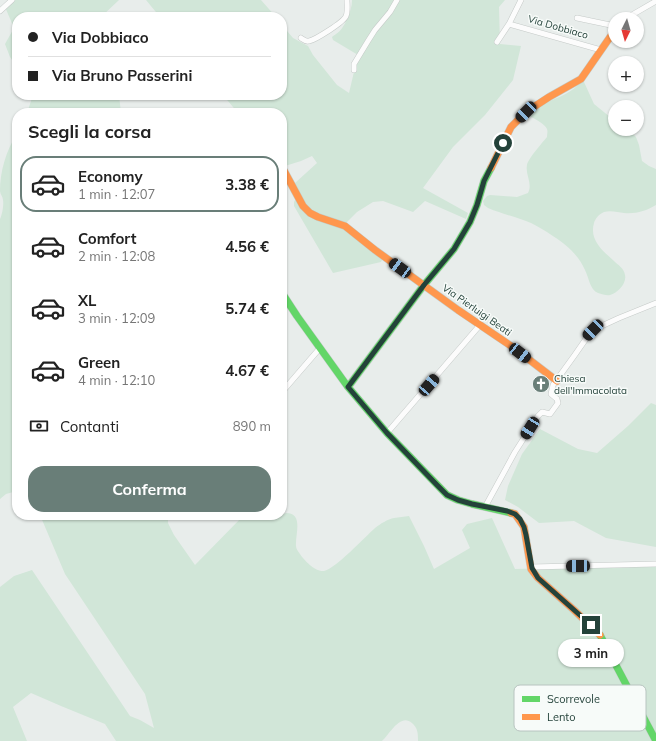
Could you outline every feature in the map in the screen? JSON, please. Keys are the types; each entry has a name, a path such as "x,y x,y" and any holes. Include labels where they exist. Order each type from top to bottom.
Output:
{"street":[{"path":"0,11 12,0"},
{"path":"301,38 306,41 311,41 344,20 347,16 348,0"},
{"path":"354,70 354,64 375,30 390,12 396,0"},
{"path":"497,42 509,24 521,0"},
{"path":"637,12 656,1"},
{"name":"Via Dobbiaco","path":"577,18 608,25"},
{"name":"Via Dobbiaco","path":"509,24 601,50"},
{"path":"348,387 424,285 454,249 470,222 484,181 511,127 526,112 581,78 608,40"},
{"name":"Via Pierluigi Beati","path":"287,175 303,206 310,213 345,226 375,250 458,310 509,344 557,381"},
{"path":"287,301 348,387 387,433 447,495 461,501 507,511 515,514 520,519 526,535 531,567 538,578 600,633 627,685"},
{"path":"486,507 515,452 538,416 542,412 550,414 558,403 557,399 551,394 553,385 593,330 656,303"},
{"path":"387,433 480,325"},
{"path":"287,386 320,348"},
{"path":"531,567 656,564"},
{"path":"646,722 656,741"}],"green space":[{"path":"13,0 119,0 106,12 12,12 12,23 5,7"},
{"path":"146,0 261,0 272,12 156,12"},
{"path":"352,0 505,0 499,7 500,44 521,46 513,80 485,115 453,147 423,188 468,213 466,219 425,201 413,212 383,201 373,202 357,212 346,223 383,258 381,262 333,273 294,206 297,196 295,183 317,163 312,156 287,165 287,108 234,108 227,100 287,100 287,31 293,38 308,46 313,55 337,85 349,93 358,55 333,40 332,37 340,31 345,24 345,20 352,5"},
{"path":"12,32 12,60 10,57 5,44"},
{"path":"582,80 594,104 608,115 608,136 635,136 639,145 642,161 656,169 656,205 637,212 624,213 606,211 596,218 593,229 595,240 598,245 622,269 625,275 625,281 621,287 613,294 609,295 598,293 593,289 581,262 563,243 531,223 488,208 484,205 483,201 490,195 517,197 528,193 530,186 527,172 528,162 547,137 547,129 544,125 529,116 534,110 542,105 577,86"},
{"path":"31,100 120,100 120,108 29,108"},
{"path":"12,142 12,492 6,494 0,499 0,219 3,210 3,198 0,192 0,184 2,169"},
{"path":"651,403 656,405 656,547 606,538 574,521 539,523 518,507 505,500 508,486 522,454 540,429 578,449 597,453 628,426"},
{"path":"287,513 292,514 297,521 297,550 310,565 321,571 329,569 335,565 382,523 392,519 409,516 434,569 470,548 462,530 467,524 492,518 515,569 656,565 656,741 418,741 417,729 412,723 403,721 399,722 382,741 116,741 105,724 31,693 13,707 27,741 0,741 0,587 14,576 32,570 130,716 154,728 145,694 65,574 42,520 168,520 174,535 195,565 239,520 287,520"}],"traffic: fast":[{"path":"348,387 424,285 454,249 470,222 484,181 491,168"},
{"path":"287,301 348,387 387,433 447,495 472,504 511,513"},
{"path":"600,635 626,685"},
{"path":"646,722 656,741"}],"traffic: slow":[{"path":"491,168 511,127 526,112 581,79 608,40"},
{"path":"287,176 303,206 310,213 345,226 375,250 458,310 514,348 557,381"},
{"path":"511,513 515,514 524,527 531,569 538,578 600,635"}],"place":[{"name":"Chiesa dell'Immacolata","path":"541,384"}],"route":[{"path":"503,143 484,181 470,222 454,249 424,285 348,387 387,433 447,495 472,504 515,514 520,519 524,527 530,563 538,578 591,625"}]}
